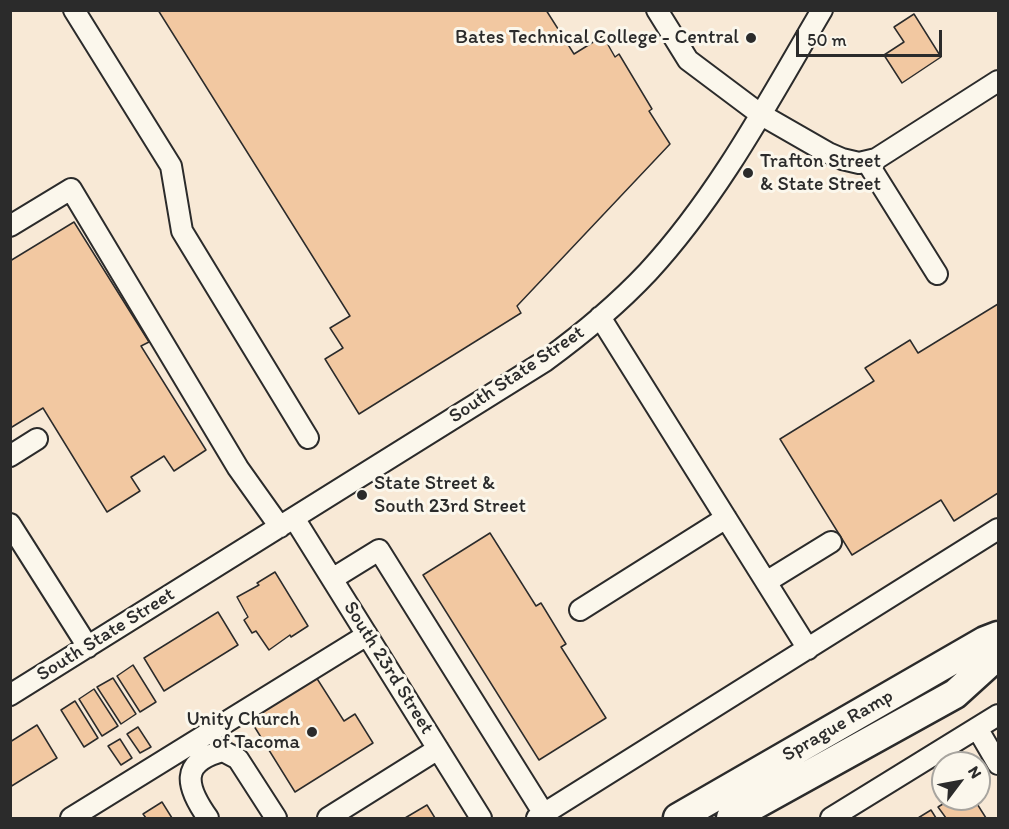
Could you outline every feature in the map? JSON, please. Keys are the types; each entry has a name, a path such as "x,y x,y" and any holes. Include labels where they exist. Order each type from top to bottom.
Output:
{"highway":[{"name":"Sprague Ramp","path":"678,819 985,641 999,636"},
{"name":"Sprague Ramp","path":"731,819 955,694 999,655"}],"street":[{"path":"74,10 171,166 182,231 308,438"},
{"path":"657,10 688,60 760,114 828,153 853,162 867,162 998,82"},
{"name":"South State Street","path":"10,695 545,361 600,317 649,271 714,189 822,10"},
{"path":"867,162 937,274"},
{"name":"South 23rd Street","path":"10,226 71,189 238,468 287,522 332,579 481,819"},
{"path":"600,317 808,649"},
{"path":"10,456 37,440"},
{"path":"580,610 726,518"},
{"path":"10,524 88,647"},
{"path":"332,579 379,550 540,816 999,529"},
{"path":"766,582 831,542"},
{"path":"71,819 367,635"},
{"path":"831,819 999,715"},
{"path":"977,728 999,765"},
{"path":"328,819 438,749"},
{"path":"208,819 192,790 191,770 200,760 223,751 238,759 276,819"}],"building":[{"path":"158,10 546,10 574,54 603,36 615,57 619,54 652,109 649,111 670,144 517,306 521,313 359,414 325,359 343,348 330,328 350,316"},
{"path":"914,14 941,57 902,83 884,55 904,42 894,27"},
{"path":"74,222 149,342 141,346 206,450 174,471 164,456 131,477 140,491 107,512 43,408 12,427 10,425 10,261"},
{"path":"998,304 998,493 954,521 941,500 852,555 780,439 874,381 865,368 910,340 918,353"},
{"path":"490,533 536,606 541,603 566,644 561,647 606,718 539,760 423,575"},
{"path":"275,572 308,626 269,650 256,631 252,633 244,620 248,617 237,597 259,585 257,583"},
{"path":"218,612 238,645 164,691 144,658"},
{"path":"133,665 156,702 140,712 117,676"},
{"name":"Unity Church of Tacoma","path":"316,677 344,721 355,714 373,743 295,792 249,718"},
{"path":"113,678 136,714 121,724 97,687"},
{"path":"94,689 118,726 102,736 79,699"},
{"path":"75,701 98,738 84,747 61,710"},
{"path":"37,725 57,758 10,787 10,742"},
{"path":"138,727 151,747 140,753 127,734"},
{"path":"120,739 132,758 121,765 108,746"},
{"path":"162,802 172,818 146,818 143,814"},
{"path":"427,805 435,818 405,818"},
{"path":"931,810 936,818 918,818"},
{"path":"941,811 982,811 986,818 946,818"}],"place":[{"name":"Bates Technical College - Central","path":"751,38"},
{"name":"Trafton Street & State Street","path":"748,173"},
{"name":"State Street & South 23rd Street","path":"362,495"},
{"name":"Unity Church of Tacoma","path":"312,732"}]}
